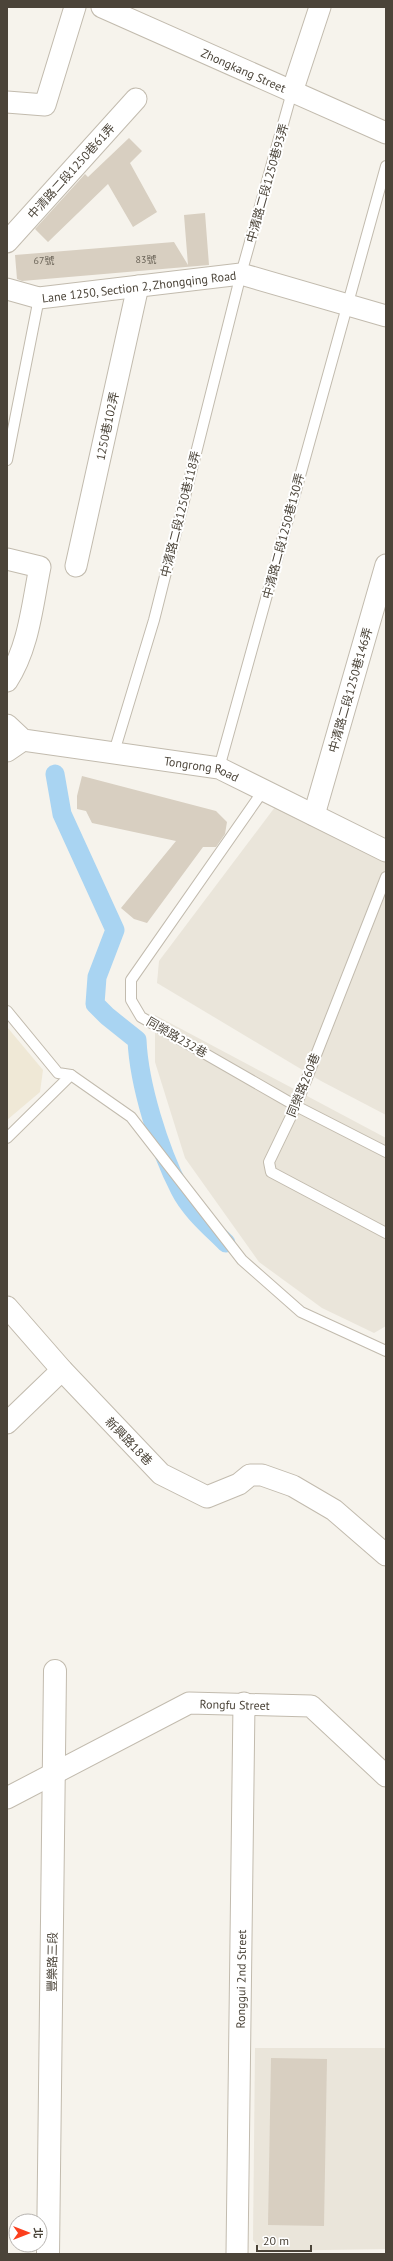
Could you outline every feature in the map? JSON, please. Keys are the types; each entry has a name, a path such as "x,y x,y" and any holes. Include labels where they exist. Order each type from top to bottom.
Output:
{"street":[{"path":"7,102 45,105 75,7"},
{"name":"Zhongkang Street","path":"102,7 386,133"},
{"path":"292,92 320,7"},
{"name":"中清路二段1250巷61弄","path":"7,242 136,99"},
{"name":"Lane 1250, Section 2, Zhongqing Road","path":"7,289 39,298 241,274 386,316"},
{"name":"1250巷102弄","path":"76,566 138,286"},
{"path":"7,559 40,567 24,649 7,681"},
{"name":"中清路二段1250巷146弄","path":"314,815 386,565"},
{"name":"Tongrong Road","path":"7,725 15,746 114,752 219,768 386,852"},
{"name":"新興路18巷","path":"7,1307 62,1370 161,1474 207,1497 239,1484 250,1475 262,1475 293,1486 334,1510 386,1555"},
{"path":"7,1423 62,1370"},
{"name":"豐樂路三段","path":"48,2254 55,1773 55,1671"},
{"name":"Rongfu Street","path":"7,1798 189,1703 244,1703 312,1706 386,1776"},
{"name":"Ronggui 2nd Street","path":"237,2254 244,1703"}],"lane":[{"name":"中清路二段1250巷93弄","path":"241,274 292,92"},
{"name":"中清路二段1250巷130弄","path":"219,768 386,166"},
{"name":"中清路二段1250巷118弄","path":"114,752 154,620 241,274"},
{"path":"7,460 39,298"},
{"name":"同榮路232巷","path":"263,791 132,980 132,1000 141,1017 296,1106 386,1152"},
{"name":"同榮路260巷","path":"386,876 296,1106 269,1162 271,1172 386,1233"},
{"path":"7,1011 58,1073 71,1075 131,1117 242,1260 301,1312 386,1351"},
{"path":"7,1138 71,1075"}],"shaded area":[{"path":"275,807 386,862 386,1115 321,1081 157,983 159,961"},
{"path":"155,1015 386,1138 386,1326 374,1333 322,1308 259,1262 185,1158 155,1062"},
{"path":"7,1027 43,1070 40,1092 7,1120"},
{"path":"255,2048 386,2048 386,2249 262,2251 253,2240"}],"building":[{"path":"129,138 142,151 130,163 157,212 133,227 108,184 48,242 35,229 85,174 88,177"},
{"path":"205,213 209,265 22,281 17,279 15,255 174,242 188,265 184,215"},
{"path":"82,776 216,811 227,822 225,834 216,847 203,847 147,923 134,919 121,908 176,841 92,823 86,811 77,809 77,796"},
{"path":"271,2058 327,2059 324,2226 268,2225"}],"waterway":[{"path":"55,774 62,814 115,930 97,977 95,1004 107,1016 137,1040 142,1077 151,1116 172,1174 189,1204 226,1243"}]}
